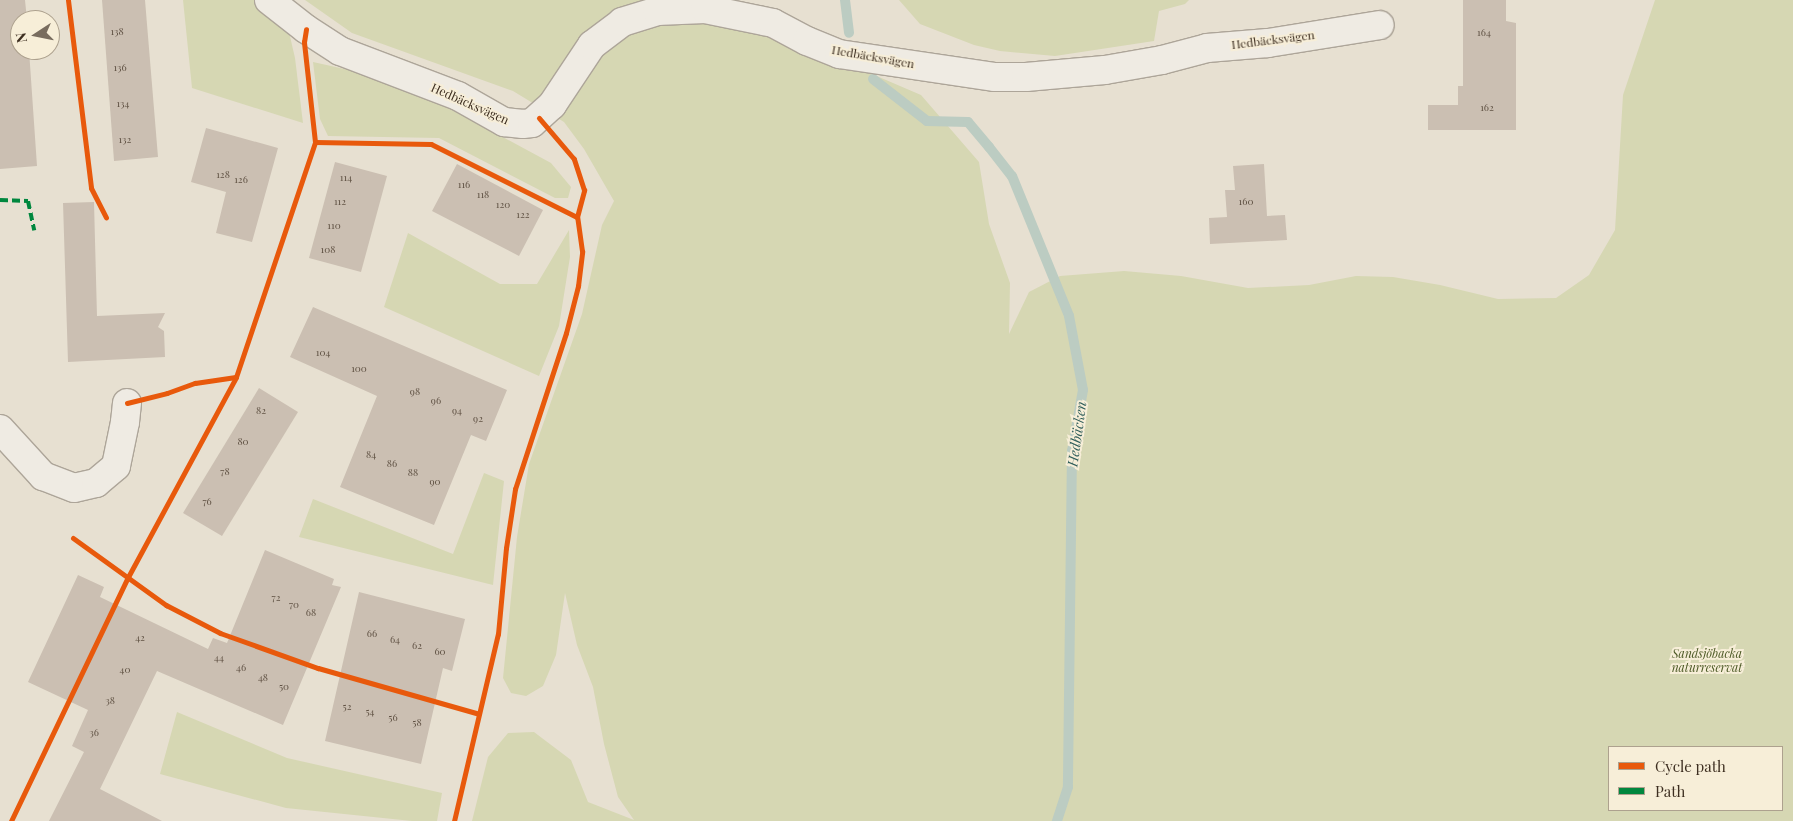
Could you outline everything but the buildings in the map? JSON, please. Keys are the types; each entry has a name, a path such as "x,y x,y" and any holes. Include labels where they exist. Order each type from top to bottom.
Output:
{"street":[{"name":"Hedbäcksvägen","path":"269,0 306,29 340,51 458,96 504,122 523,124 532,123 552,104 592,45 622,22 657,11 705,9 773,23 807,41 840,54 994,77 1074,75 1162,60 1207,48 1268,43 1380,25"},
{"path":"0,429 43,476 74,488 96,483 116,466 125,422 126,403"}],"green space":[{"path":"183,0 256,0 289,32 295,58 303,123 192,88"},
{"name":"Sandsjöbacka naturreservat","path":"305,0 712,0 830,56 921,95 979,162 989,224 1010,283 1009,334 1029,292 1060,276 1124,271 1181,276 1248,288 1309,285 1356,276 1393,277 1440,285 1498,299 1556,298 1589,275 1615,230 1623,95 1655,0 1793,0 1793,821 472,821 488,757 508,733 534,732 571,760 588,802 634,820 618,797 604,744 593,687 577,645 565,593 556,655 543,686 526,696 511,693 503,678 517,537 529,464 582,314 602,225 614,201 584,149 564,122 513,91 352,33"},
{"path":"899,0 1189,0 1185,4 1159,11 1154,41 1055,56 1000,51 974,45 920,24"},
{"path":"313,62 385,78 460,114 551,163 571,187 568,198 555,198 439,138 328,136 320,119"},
{"path":"569,230 570,257 559,326 539,376 384,307 408,233 500,284 537,284"},
{"path":"484,473 504,481 493,585 299,537 313,499 453,554"},
{"path":"177,712 287,758 442,793 437,821 412,821 286,808 160,774"}],"waterway":[{"name":"Hedbäcken","path":"845,0 849,33"},
{"name":"Hedbäcken","path":"873,79 927,121 968,122 989,147 1012,176 1069,316 1083,390 1072,451 1068,787 1057,821"}],"marked path":[{"path":"0,200 28,201 34,230"}],"cycle path":[{"path":"68,0 91,188 106,217"},
{"path":"11,821 128,577 236,377 315,142 304,42 306,29"},
{"path":"454,821 498,634 506,548 515,489 566,333 578,286 582,251 577,217 584,190 574,159 539,118"},
{"path":"315,142 431,144 577,217"},
{"path":"127,403 167,393 195,383 236,377"},
{"path":"73,538 166,605 220,633 318,668 479,714"}]}
